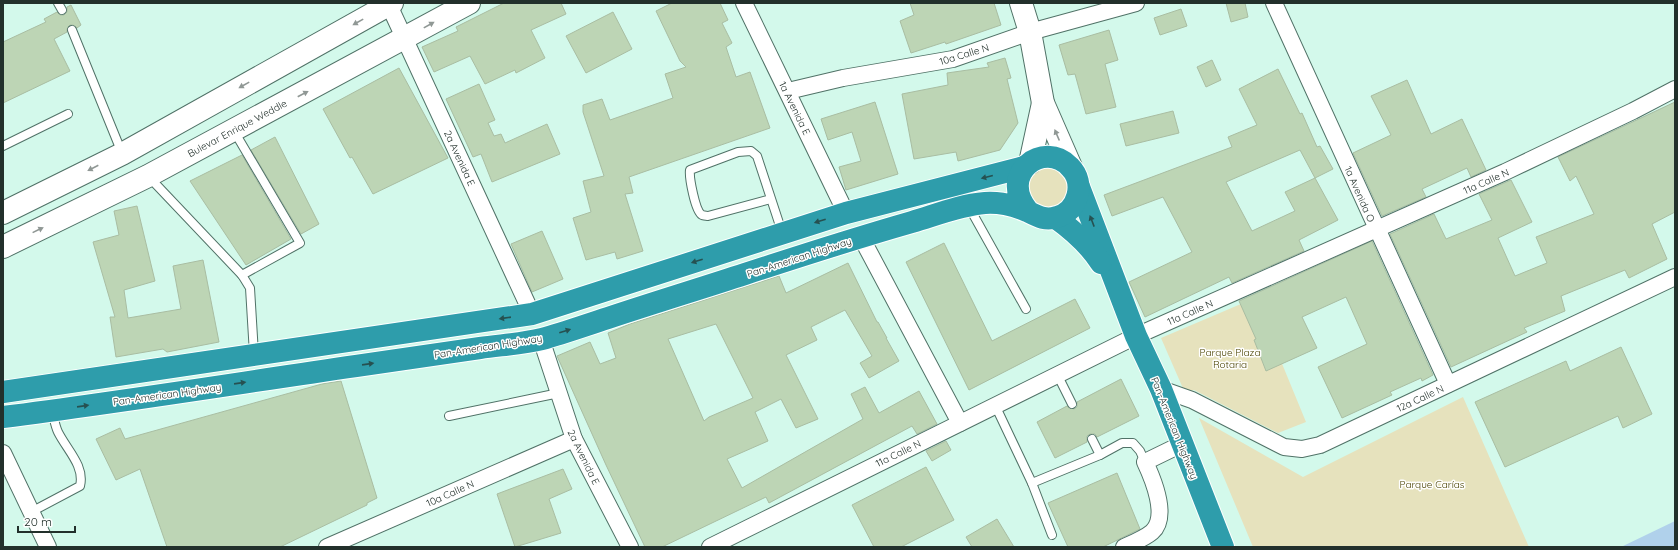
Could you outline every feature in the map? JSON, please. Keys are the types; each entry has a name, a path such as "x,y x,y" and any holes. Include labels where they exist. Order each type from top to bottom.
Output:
{"highway":[{"path":"3,392 532,314 846,213 1027,165 1040,158 1051,157 1062,160 1075,177 1078,197 1073,206 1065,214 1056,218 1046,219 1036,216 1028,211 1017,195 1017,185 1027,165"},
{"name":"Pan-American Highway","path":"1075,177 1136,336 1161,390 1223,547"},
{"name":"Pan-American Highway","path":"3,417 541,339 861,237 968,206 987,202 1006,204 1028,211"},
{"name":"Pan-American Highway","path":"1056,218 1073,230 1093,249 1126,310"},
{"path":"646,277 655,303"}],"street":[{"name":"Bulevar Enrique Weddle","path":"3,248 148,176 405,39 469,3"},
{"name":"1a Avenida E","path":"744,3 846,213"},
{"path":"1021,3 1030,32 1043,103 1075,177"},
{"name":"10a Calle N","path":"788,91 843,78 952,58 1030,32 1136,3"},
{"name":"1a Avenida O","path":"1274,3 1376,230 1448,384"},
{"name":"2a Avenida E","path":"389,4 532,314"},
{"path":"6,210 122,154 389,4"},
{"name":"11a Calle N","path":"710,547 1136,336 1512,169 1633,111 1675,89"},
{"path":"1027,165 1043,103"},
{"path":"861,237 960,423"},
{"name":"12a Calle N","path":"1161,390 1192,400 1284,447 1302,449 1320,445 1675,277"},
{"name":"2a Avenida E","path":"541,339 574,439 630,547"},
{"name":"10a Calle N","path":"327,547 574,439"},
{"path":"1124,547 1151,532 1157,526 1160,518 1156,486 1145,462 1182,444"},
{"path":"3,453 48,547"}],"lane":[{"path":"72,30 122,154"},
{"path":"3,146 68,114"},
{"path":"234,130 300,243 242,275"},
{"path":"771,199 708,216 702,215 699,211 689,177 690,170 738,152 751,151 757,156 783,233"},
{"path":"148,176 242,275 250,288 254,355"},
{"path":"968,206 1026,309"},
{"path":"1057,374 1072,404"},
{"path":"449,416 559,393"},
{"path":"995,405 1032,483 1052,535"},
{"path":"31,512 80,486 82,478 80,469 58,432 52,411"},
{"path":"1092,440 1100,455"},
{"path":"1032,483 1100,455 1122,443 1133,443 1140,451 1145,462"}],"green space":[{"path":"1035,166 1064,169 1071,191 1057,209 1033,207 1025,178"},
{"name":"Parque Plaza Rotaria","path":"1255,298 1306,422 1278,433 1194,390 1185,393 1161,338"},
{"name":"Parque Carías","path":"1463,397 1529,547 1253,547 1199,418 1303,477"}],"water":[{"path":"1675,521 1675,547 1621,547"}],"building":[{"path":"504,3 561,3 566,14 531,30 545,58 516,73 515,70 485,84 470,56 434,72 422,47 458,31 456,27"},
{"path":"672,3 720,3 728,20 722,23 732,43 726,47 736,77 750,72 770,128 629,177 633,193 625,194 643,251 617,259 615,252 586,260 573,218 591,212 583,181 604,176 583,112 583,105 602,99 610,120 673,98 665,74 686,67 680,61 656,11"},
{"path":"910,3 994,3 1001,25 946,44 945,42 911,53 900,21 914,15"},
{"path":"1226,3 1245,3 1248,17 1231,22"},
{"path":"71,5 81,25 77,28 70,25 67,32 54,39 70,71 3,103 3,42 46,22 44,19 57,12 60,15 64,15 67,12 67,7"},
{"path":"1181,9 1187,26 1160,35 1154,18"},
{"path":"613,12 632,49 586,73 566,36"},
{"path":"1109,30 1118,60 1105,64 1116,107 1086,114 1075,74 1068,75 1059,45"},
{"path":"1005,58 1011,78 1007,79 1018,123 1000,150 958,161 956,152 914,159 902,94 948,85 947,73 989,67 987,63"},
{"path":"1212,60 1221,80 1206,87 1197,67"},
{"path":"399,68 448,158 373,194 352,157 350,158 323,109"},
{"path":"1278,69 1300,114 1302,113 1317,147 1320,146 1333,169 1315,178 1338,220 1299,240 1304,251 1232,283 1229,277 1145,317 1129,282 1192,252 1163,197 1112,216 1104,195 1232,147 1228,137 1257,125 1239,89","holes":["1300,150 1315,178 1285,192 1295,211 1252,231 1226,182"]},
{"path":"1407,80 1431,134 1462,119 1486,170 1471,177 1467,168 1422,189 1426,197 1382,216 1353,153 1391,135 1371,96"},
{"path":"479,84 495,120 488,123 494,136 501,134 505,143 547,124 560,154 492,182 481,154 473,157 446,99"},
{"path":"875,102 898,174 846,190 839,167 861,161 852,132 828,140 821,119"},
{"path":"1675,102 1675,212 1652,224 1667,259 1629,278 1625,270 1561,296 1565,311 1524,328 1527,332 1451,367 1390,234 1434,214 1446,239 1492,220 1479,194 1511,180 1532,222 1498,238 1515,276 1547,263 1536,237 1594,214 1576,176 1570,181 1558,157"},
{"path":"1173,111 1179,133 1126,146 1120,124"},
{"path":"275,137 319,224 301,234 251,150"},
{"path":"242,155 291,239 246,265 190,181"},
{"path":"137,206 155,281 124,290 128,318 181,309 173,266 203,260 219,342 167,352 163,349 116,357 110,317 115,317 93,242 119,235 114,211"},
{"path":"542,231 563,279 532,292 511,244"},
{"path":"1372,241 1433,375 1422,381 1421,378 1390,392 1392,395 1342,418 1318,367 1367,344 1346,297 1302,317 1317,348 1266,371 1254,340 1256,339 1239,301"},
{"path":"944,243 992,341 1075,299 1090,328 969,390 906,262"},
{"path":"848,263 877,322 899,361 869,378 860,363 872,356 845,310 811,327 817,340 786,355 818,419 796,428 781,399 755,412 768,441 727,459 742,488 863,419 851,394 865,387 879,413 919,391 937,424 917,434 912,426 769,503 766,497 662,547 645,547 557,356 590,342 600,364 616,358 608,333 630,324 779,276 786,293","holes":["716,324 753,398 709,417 704,421 668,339"]},
{"path":"1621,347 1652,414 1623,428 1618,416 1505,467 1475,402 1566,361 1570,371"},
{"path":"1121,379 1139,416 1097,437 1095,434 1090,434 1087,436 1087,442 1055,458 1037,422 1067,406 1074,409 1077,407 1077,402"},
{"path":"341,381 377,498 367,503 367,505 280,547 167,547 140,469 116,480 96,439 120,428 125,439 322,384"},
{"path":"946,441 951,450 932,461 926,451"},
{"path":"926,467 954,520 901,547 874,547 852,505"},
{"path":"563,469 572,489 549,499 561,533 515,547 497,494"},
{"path":"1117,473 1140,529 1103,547 1068,547 1048,503"},
{"path":"997,519 1014,547 972,547 966,537"}]}
